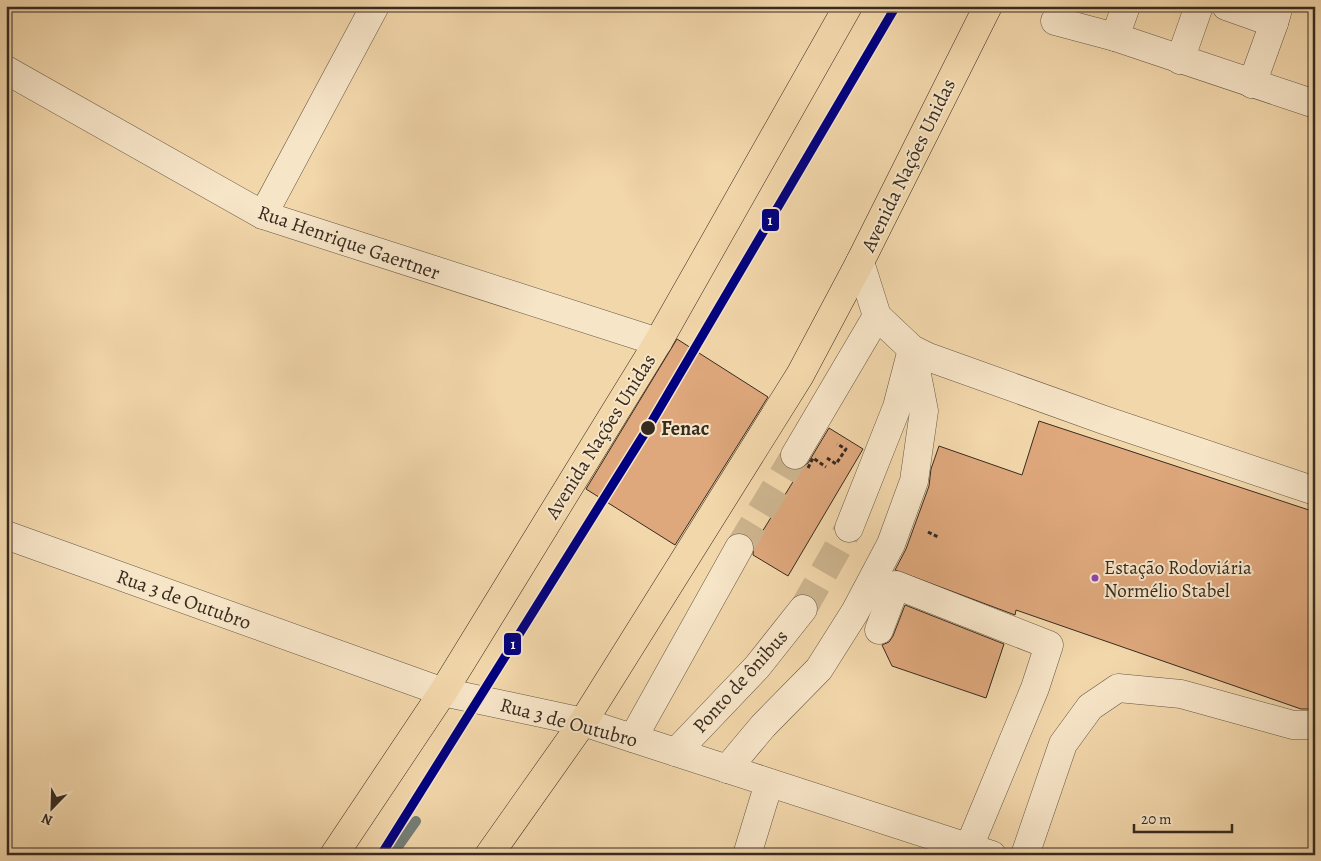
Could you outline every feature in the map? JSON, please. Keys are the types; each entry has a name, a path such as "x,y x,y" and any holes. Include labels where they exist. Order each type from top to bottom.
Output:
{"main road":[{"name":"Avenida Nações Unidas","path":"334,855 443,692 658,342 848,6"},
{"name":"Avenida Nações Unidas","path":"490,855 583,722 800,375 860,262 988,6"}],"street":[{"path":"263,216 375,6"},
{"path":"1115,38 1126,6"},
{"path":"1180,60 1199,6"},
{"path":"1226,6 1277,14 1252,84"},
{"path":"1055,21 1115,38 1315,104"},
{"name":"Rua Henrique Gaertner","path":"6,70 263,216 658,342"},
{"path":"860,262 877,316 912,349 937,362 1315,491"},
{"path":"802,461 877,316"},
{"path":"849,528 897,406 912,349"},
{"path":"727,769 763,726 819,669 854,612 891,544 914,481 924,411 912,349"},
{"name":"Rua 3 de Outubro","path":"6,535 443,692 583,722 981,851"},
{"path":"633,738 739,548"},
{"path":"879,630 896,585 1049,646 1035,688 1010,747 981,851"},
{"name":"Ponto de ônibus","path":"676,752 757,667 802,609"},
{"path":"1025,855 1063,744 1090,707 1118,688 1181,694 1294,725 1315,725"},
{"path":"748,855 770,783"}],"path":[{"path":"802,461 813,458 826,467"}],"building":[{"path":"677,339 768,397 675,545 586,489"},
{"path":"1039,421 1315,512 1315,709 1301,709 1016,610 1015,615 895,570 906,549 929,486 931,469 939,446 1022,475"},
{"path":"829,428 863,449 788,576 753,555 754,545 799,472 797,470 808,463"},
{"path":"905,605 1004,644 986,698 892,666 882,645 889,642 893,636"}],"waterway":[{"path":"392,855 416,821"}],"tunnel":[{"path":"739,548 795,455"},
{"path":"803,609 849,528"}],"transit line":[{"name":"1","path":"381,855 648,428 896,6"}],"place":[{"name":"Fenac","path":"648,428"},
{"name":"Estação Rodoviária Normélio Stabel","path":"1095,578"}]}
